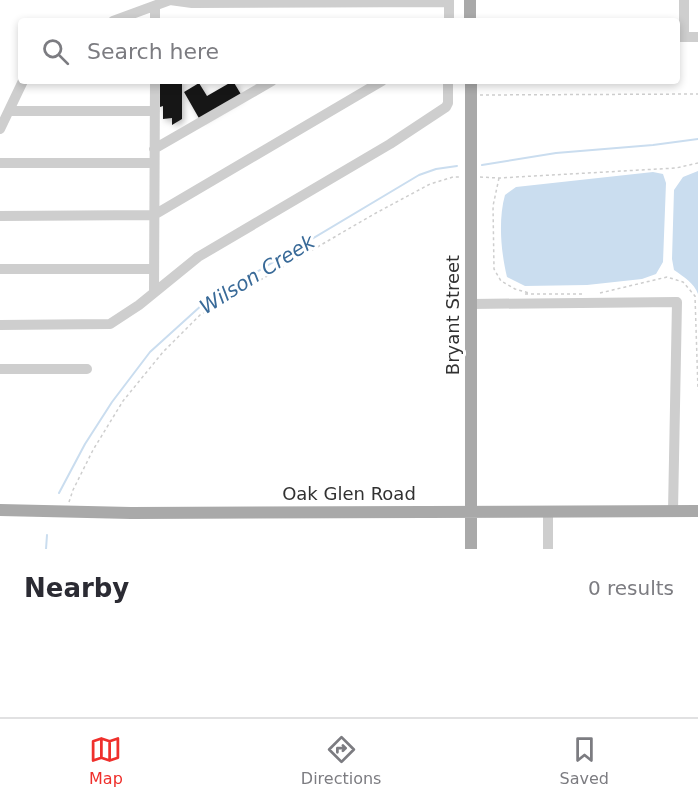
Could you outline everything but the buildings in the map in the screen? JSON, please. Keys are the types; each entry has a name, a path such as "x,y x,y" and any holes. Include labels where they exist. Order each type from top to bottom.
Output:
{"main road":[{"path":"470,18 471,0"},
{"name":"Bryant Street","path":"471,84 471,549"},
{"name":"Oak Glen Road","path":"0,510 131,513 698,511"}],"street":[{"path":"121,18 170,0 192,3 449,1 449,18"},
{"path":"684,0 681,37 698,37"},
{"path":"155,6 155,18"},
{"path":"0,129 22,84"},
{"path":"154,292 155,84"},
{"path":"154,149 268,84"},
{"path":"0,216 154,215 377,84"},
{"path":"0,325 110,324 139,305 198,256 390,144 446,107 448,84"},
{"path":"9,111 154,111"},
{"path":"0,163 154,163"},
{"path":"0,269 154,269"},
{"path":"471,304 677,302 673,511"},
{"path":"0,369 87,369"},
{"path":"548,511 548,549"}],"path":[{"path":"471,95 698,94"},
{"path":"66,512 73,490 93,450 123,401 163,352 200,315 376,213 430,184 453,177 499,178 676,168 698,163"},
{"path":"499,178 493,206 494,268 501,281 530,294"}],"water":[{"path":"698,171 698,294 691,283 674,270 672,259 674,190 683,177"},
{"path":"653,172 663,174 666,183 663,262 656,274 642,279 587,285 525,286 507,277 502,247 503,205 505,195 516,187"}],"waterway":[{"name":"Wilson Creek","path":"482,165 556,153 698,139"},
{"name":"Wilson Creek","path":"59,493 85,444 112,402 150,352 203,304 419,175 436,169 457,166"},
{"name":"Wilson Creek","path":"46,549 47,535"}]}
